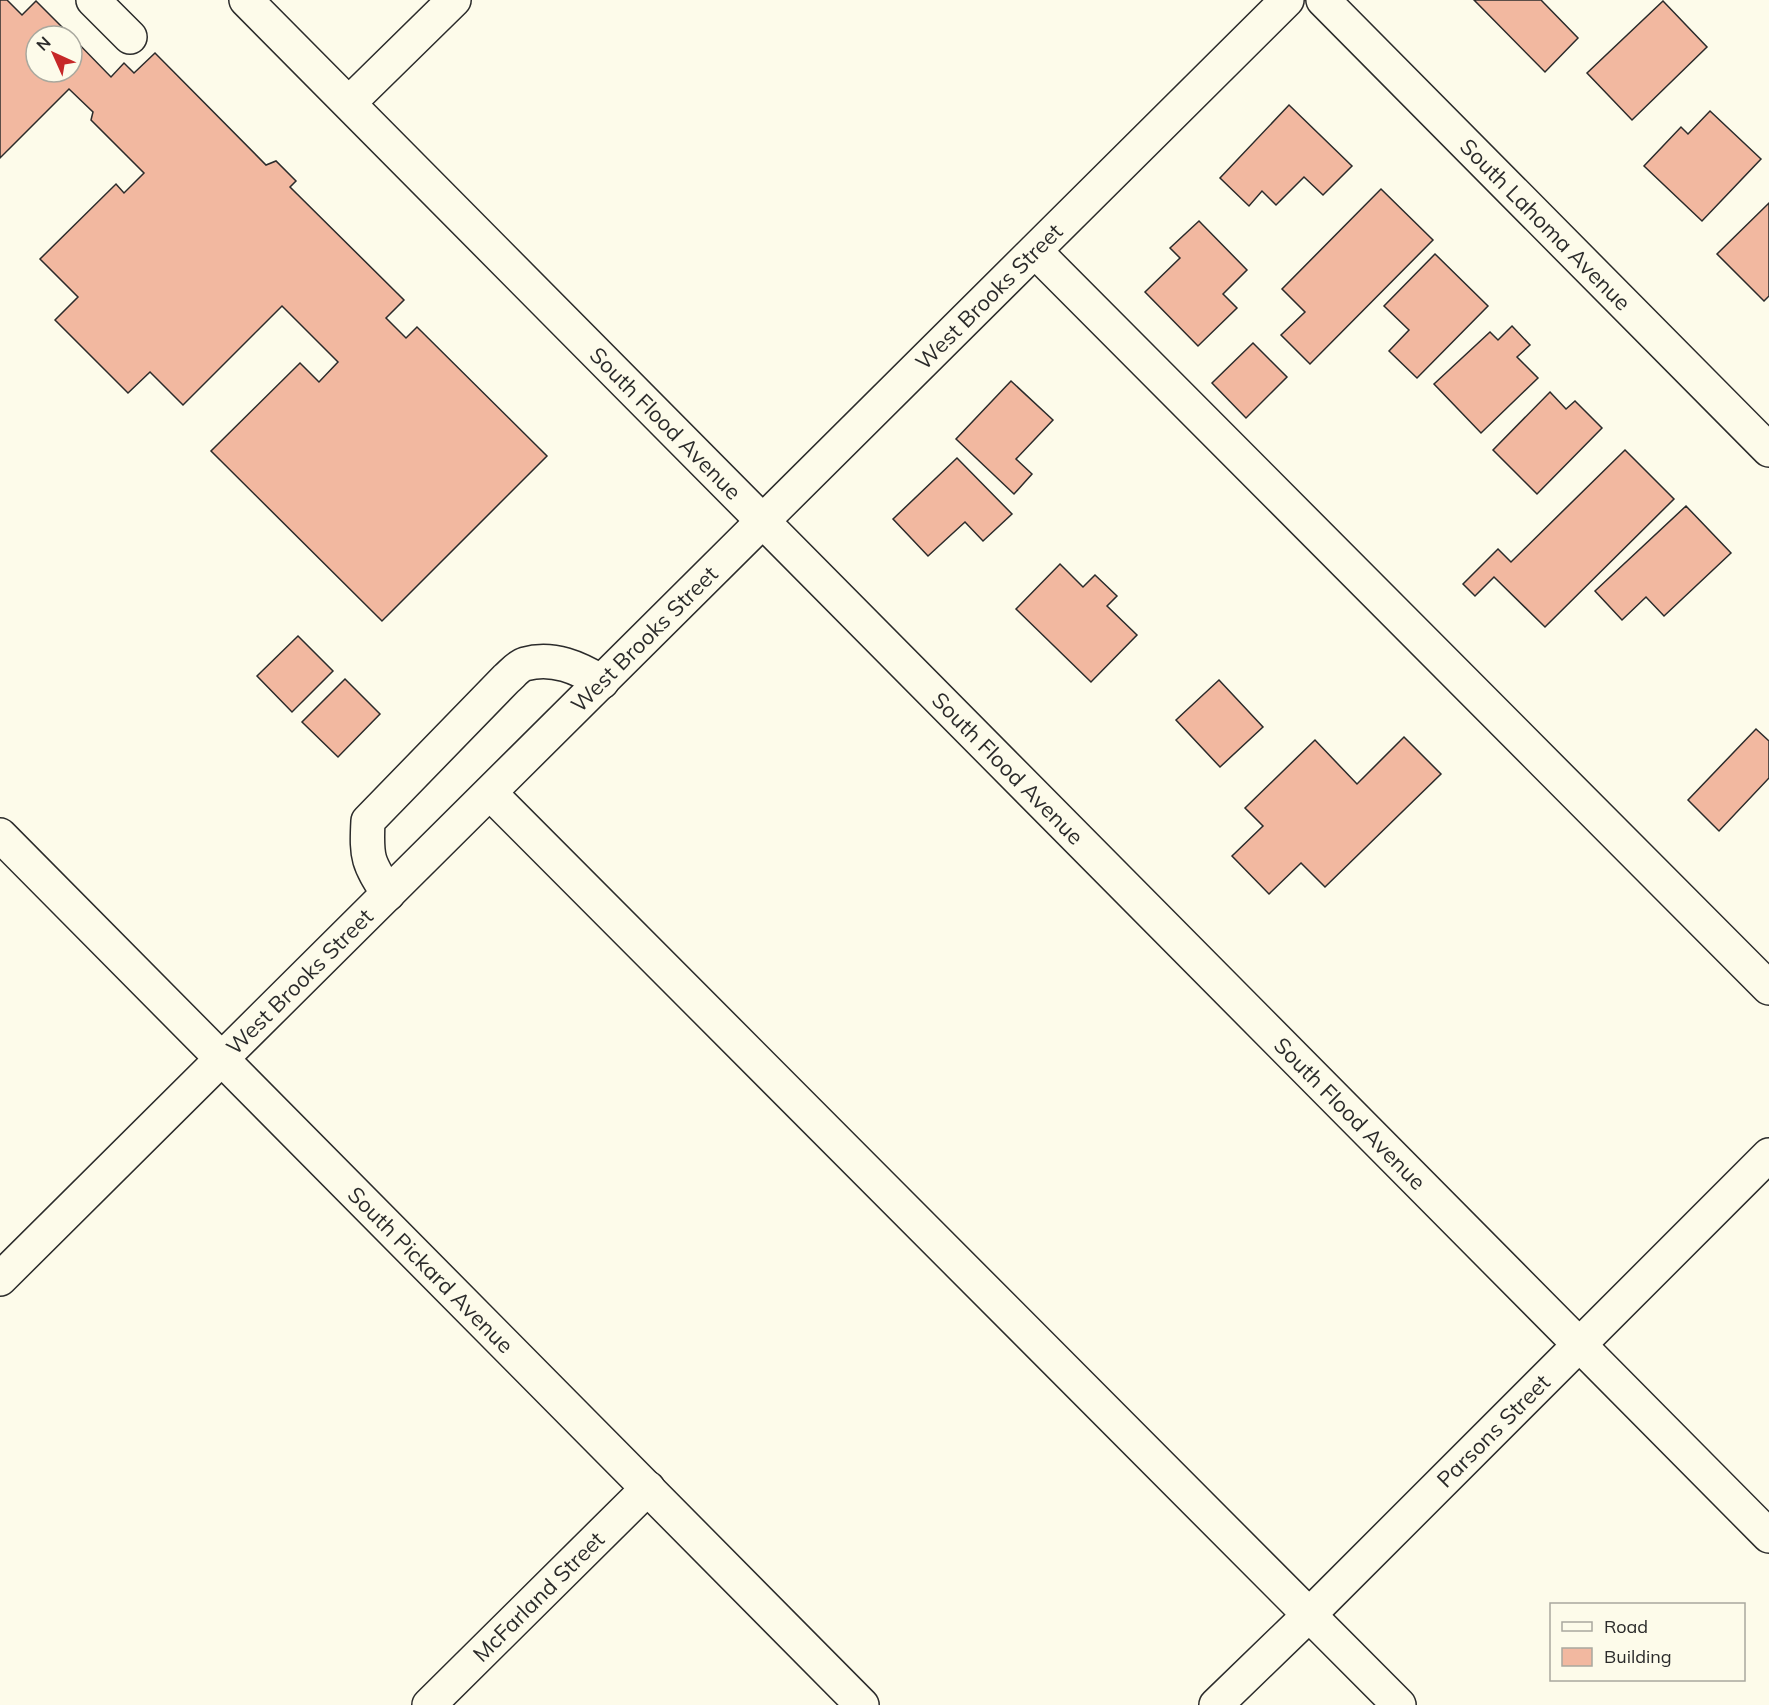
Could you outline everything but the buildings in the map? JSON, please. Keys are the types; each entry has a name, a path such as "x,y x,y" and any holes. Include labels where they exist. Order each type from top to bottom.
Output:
{"street":[{"path":"93,0 130,37"},
{"name":"South Flood Avenue","path":"246,0 1769,1536"},
{"path":"349,104 454,0"},
{"name":"West Brooks Street","path":"0,1279 1287,0"},
{"name":"South Lahoma Avenue","path":"1323,0 1769,450"},
{"path":"1035,251 1769,988"},
{"path":"388,894 372,869 368,858 368,821 506,679 523,665 548,662 579,669 602,682"},
{"path":"490,793 1399,1705"},
{"name":"South Pickard Avenue","path":"0,835 862,1705"},
{"name":"Parsons Street","path":"1216,1705 1769,1155"},
{"name":"McFarland Street","path":"429,1705 648,1488"}]}
